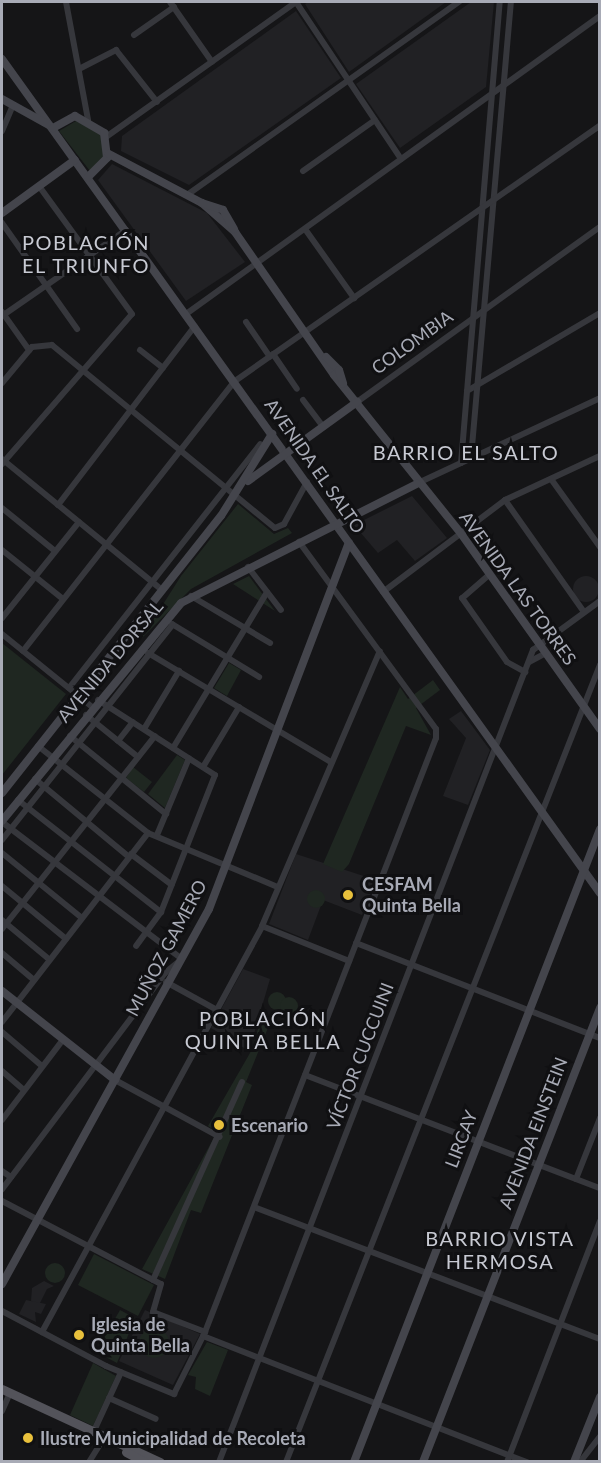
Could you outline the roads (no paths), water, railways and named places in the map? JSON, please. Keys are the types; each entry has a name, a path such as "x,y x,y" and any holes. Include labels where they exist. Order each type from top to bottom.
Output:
{"main road":[{"name":"AVENIDA EL SALTO","path":"2,59 235,381 495,750 600,893"},
{"path":"2,99 52,127 72,116 88,120 106,137 109,154 88,177"},
{"name":"AVENIDA LAS TORRES","path":"109,154 202,203 235,232 417,484 462,535 600,729"},
{"path":"2,213 75,160"},
{"name":"COLOMBIA","path":"245,484 357,402"},
{"name":"AVENIDA DORSAL","path":"2,793 237,496 272,434"},
{"name":"AVENIDA DORSAL","path":"2,822 164,619 190,596 334,522 417,484"},
{"name":"MUÑOZ GAMERO","path":"2,1284 115,1080 164,981 182,959 226,864 349,543"},
{"name":"LIRCAY","path":"354,1461 600,830"},
{"path":"2,991 93,1067 115,1080"},
{"name":"AVENIDA EINSTEIN","path":"423,1461 600,1007"},
{"path":"6,1391 158,1461"},
{"path":"574,1461 600,1396"},
{"path":"115,1443 145,1461"}],"street":[{"path":"66,2 88,120"},
{"path":"106,137 296,2 401,159"},
{"path":"187,195 459,2"},
{"path":"461,463 500,2"},
{"path":"471,458 511,2"},
{"path":"134,35 172,4 212,62"},
{"path":"186,314 600,16"},
{"path":"79,69 115,50 157,102"},
{"path":"2,131 13,105"},
{"path":"303,171 375,120"},
{"path":"23,651 235,381 600,125"},
{"path":"39,186 131,311 3,462 162,590"},
{"path":"2,223 77,329"},
{"name":"COLOMBIA","path":"357,402 600,227"},
{"path":"305,229 354,298"},
{"path":"29,350 2,314 126,230"},
{"path":"467,391 478,387 600,313"},
{"path":"246,322 297,389"},
{"path":"58,505 195,326"},
{"path":"2,383 29,350 50,343 279,528 307,482"},
{"path":"140,350 163,369"},
{"path":"417,484 600,398"},
{"path":"303,400 323,427"},
{"path":"69,688 260,444"},
{"path":"382,592 462,535 505,500 599,458"},
{"path":"551,479 600,547"},
{"path":"505,500 584,612"},
{"path":"2,508 55,551"},
{"path":"2,618 79,522"},
{"path":"2,1311 121,1372 174,1394 204,1334 356,943 437,733 380,651 299,542"},
{"path":"2,561 4,552 63,599"},
{"path":"248,566 281,610"},
{"path":"490,574 462,598 507,662 525,672"},
{"path":"173,748 267,592"},
{"path":"190,596 270,643"},
{"name":"VÍCTOR CUCCUINI","path":"219,1461 529,662 539,642 600,601"},
{"path":"591,607 600,611"},
{"path":"164,619 259,676"},
{"name":"AVENIDA DORSAL","path":"2,840 173,624"},
{"path":"2,634 78,696 108,706 215,775 188,849 160,912 136,946"},
{"path":"140,648 332,762"},
{"path":"42,1332 262,926 380,651"},
{"path":"529,662 546,653"},
{"path":"286,1461 539,811 600,665"},
{"path":"144,729 179,671"},
{"path":"203,767 238,707"},
{"path":"86,715 138,757"},
{"path":"118,741 133,722"},
{"path":"70,736 166,813"},
{"path":"50,960 3,924 155,736"},
{"path":"38,746 148,833 278,887"},
{"path":"157,835 189,758"},
{"path":"35,779 130,856 172,885"},
{"path":"18,800 160,912"},
{"path":"2,822 182,959"},
{"path":"2,1022 148,833"},
{"path":"2,853 82,918"},
{"path":"2,886 66,939"},
{"path":"262,926 349,961"},
{"path":"356,943 600,1038"},
{"path":"2,953 34,980"},
{"path":"2,1189 93,1067 164,981 217,1010"},
{"path":"2,1032 42,1066"},
{"path":"2,1120 4,1110 24,1090 62,1041"},
{"path":"2,1071 24,1090"},
{"path":"305,1075 600,1188"},
{"path":"115,1080 220,1137"},
{"path":"153,1280 220,1137 242,1082"},
{"path":"576,1179 600,1118"},
{"path":"2,1171 10,1177"},
{"path":"2,1201 161,1284 153,1312 259,1358 436,1427 508,1458 527,1461"},
{"path":"254,1207 600,1339"},
{"path":"508,1458 600,1221"},
{"path":"93,1433 121,1372"},
{"path":"2,1411 6,1391"},
{"path":"109,1398 156,1419"},
{"path":"580,1461 600,1436"},
{"path":"89,1461 104,1438"}],"place":[{"name":"CESFAM Quinta Bella","path":"348,895"},
{"name":"Escenario","path":"219,1125"},
{"name":"Iglesia de Quinta Bella","path":"79,1335"},
{"name":"Ilustre Municipalidad de Recoleta","path":"28,1438"}],"district":[{"name":"POBLACIÓN EL TRIUNFO","path":"86,254"},
{"name":"BARRIO EL SALTO","path":"466,452"},
{"name":"POBLACIÓN QUINTA BELLA","path":"263,1030"},
{"name":"BARRIO VISTA HERMOSA","path":"500,1250"}]}
